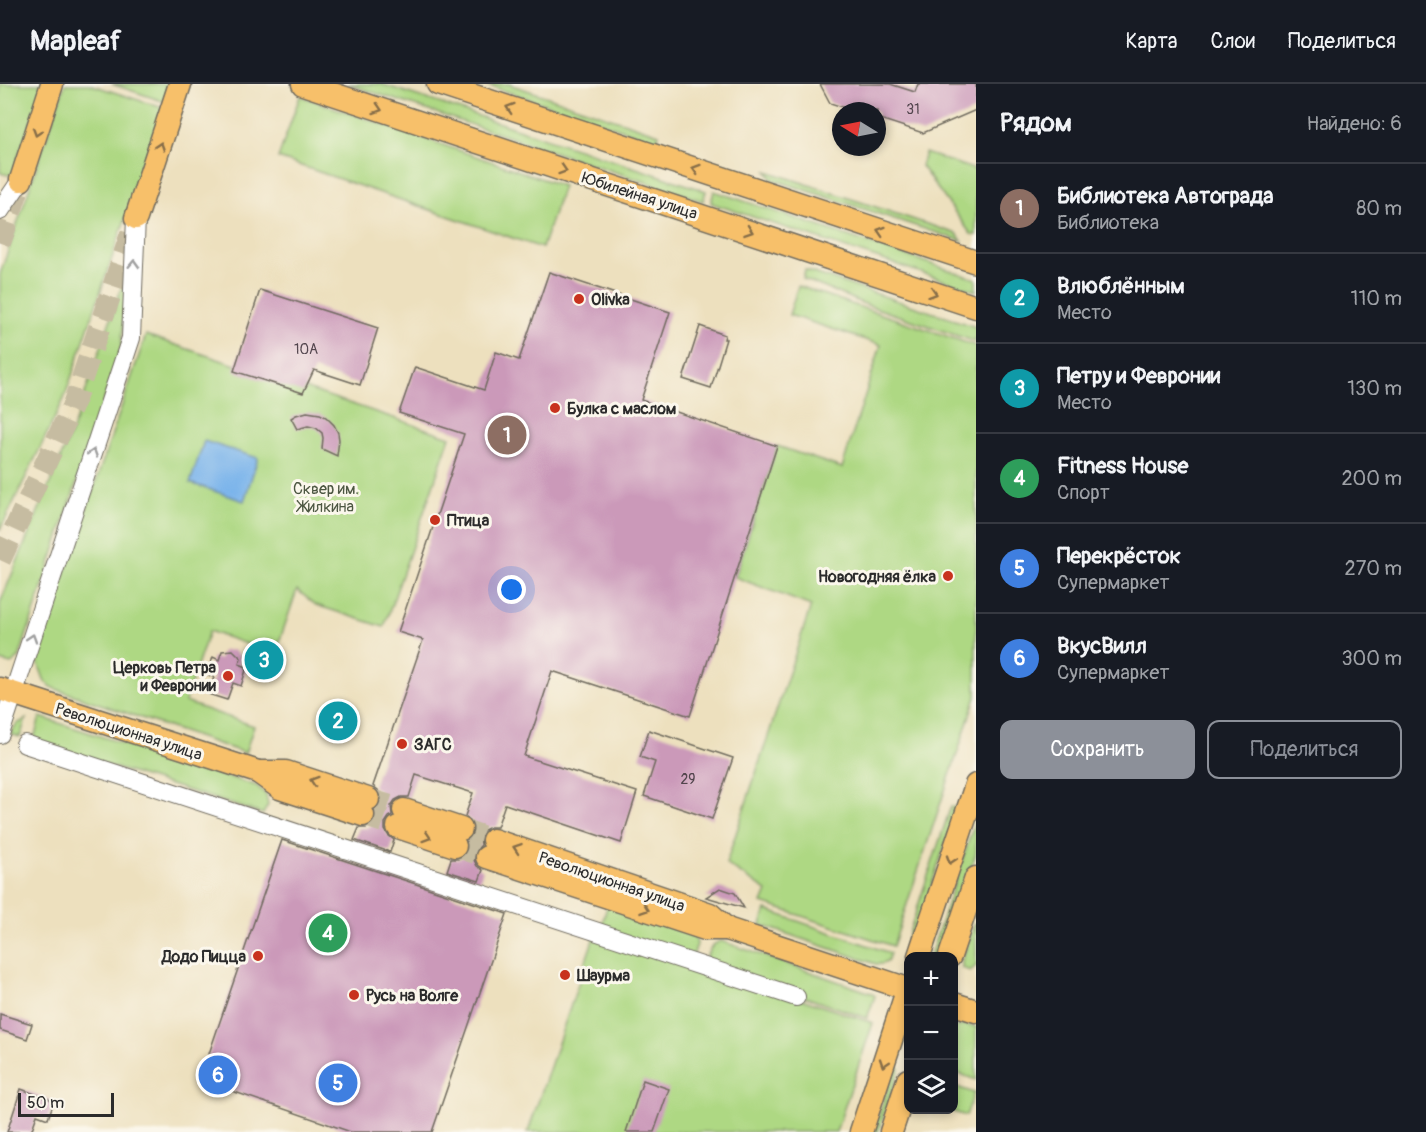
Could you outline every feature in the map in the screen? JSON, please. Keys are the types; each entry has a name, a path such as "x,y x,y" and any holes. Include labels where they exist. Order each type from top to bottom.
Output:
{"main road":[{"path":"21,180 52,84"},
{"path":"136,218 180,84"},
{"name":"Юбилейная улица","path":"303,84 976,307"},
{"path":"438,84 976,262"},
{"name":"Революционная улица","path":"7,691 258,772 280,788 366,807"},
{"path":"921,952 976,785"},
{"path":"401,819 458,837"},
{"name":"Революционная улица","path":"490,848 705,929 727,929 904,987"},
{"path":"952,952 976,878"},
{"path":"861,1132 904,1000"},
{"path":"958,1005 976,1011"},
{"path":"891,1132 904,1094"}],"street":[{"path":"0,211 21,180"},
{"path":"0,734 7,691 132,338 136,218"},
{"path":"25,744 796,997"}],"green space":[{"path":"0,84 44,84 12,174 8,175 0,173"},
{"path":"65,84 89,84 163,108 64,399 0,530 0,274"},
{"path":"112,84 171,84 165,102"},
{"path":"348,84 381,84 706,191 703,201"},
{"path":"484,84 509,84 659,134 657,141"},
{"path":"300,96 563,186 542,248 278,158"},
{"path":"925,153 976,170 976,235 971,234 921,166"},
{"path":"767,171 957,234 962,241 772,179"},
{"path":"714,191 976,279 976,291 711,203"},
{"path":"129,266 121,348 19,658 11,664 0,661 0,603 73,428"},
{"path":"805,270 976,327 976,342 867,305 803,279"},
{"path":"798,286 976,346 976,697 893,946 762,903 767,891 726,864 811,606 735,577 777,446 842,468 881,345 789,315"},
{"name":"Сквер им. Жилкина","path":"146,335 450,437 384,627 316,605 297,590 275,654 209,631 185,702 254,726 245,753 53,688 45,682 36,657"},
{"path":"40,717 257,786 266,795 268,805 263,814 33,742"},
{"path":"26,719 20,737 10,734 17,724"},
{"path":"951,806 957,808 910,950 904,948"},
{"path":"976,819 976,853 942,952 931,952"},
{"path":"608,903 695,937 697,944 692,959 601,928"},
{"path":"766,910 890,953 887,962 876,964 761,925"},
{"path":"975,923 976,966 970,971 962,968 962,960"},
{"path":"596,931 873,1023 836,1132 528,1132"},
{"path":"721,941 871,993 875,996 867,1018 704,963 708,952 717,942"},
{"path":"958,1026 976,1027 976,1080 958,1073"},
{"path":"895,1066 900,1068 878,1132 873,1132"},
{"path":"958,1087 974,1093 966,1116 958,1113"}],"water":[{"path":"204,441 258,458 244,501 190,483"}],"building":[{"path":"820,84 890,84 915,92 918,84 976,84 976,110 923,133 886,121 886,102 830,103"},
{"path":"549,272 670,312 641,400 777,446 690,716 552,671 524,756 637,792 621,843 505,804 497,827 484,830 480,836 481,845 474,852 477,866 483,870 479,881 447,871 451,859 464,856 468,850 467,841 474,833 471,821 465,816 473,793 416,775 409,797 395,800 391,806 392,815 385,823 385,830 394,840 390,852 354,840 359,828 372,825 376,819 375,810 381,803 378,790 373,786 423,640 398,632 464,434 399,413 415,367 484,390 496,352 519,360"},
{"path":"260,290 378,328 360,385 314,370 303,393 234,371"},
{"path":"700,326 725,335 724,339 726,339 711,388 683,379"},
{"path":"307,412 320,414 334,425 339,440 337,456 322,449 322,433 316,428 308,426 297,429 291,418"},
{"name":"Церковь Петра и Февронии","path":"233,650 241,658 239,664 247,667 241,686 233,683 227,700 208,694 214,677 207,675 213,657 219,660 222,651"},
{"path":"649,730 733,758 712,819 644,796 655,762 640,757"},
{"name":"Русь на Волге","path":"282,840 507,914 432,1132 351,1132 200,1080"},
{"path":"720,888 735,893 744,908 706,897"},
{"path":"0,1014 32,1024 27,1039 0,1030"},
{"path":"643,1080 669,1089 654,1132 626,1132"},
{"path":"21,1089 54,1101 48,1119 37,1115 31,1132 7,1132"}],"tunnel":[{"path":"0,243 21,182"},
{"path":"0,560 73,405 136,219"},
{"path":"368,799 404,810"},
{"path":"363,815 398,827"},
{"path":"461,829 493,840"},
{"path":"455,846 487,857"}],"place":[{"name":"Olivka","path":"579,299"},
{"name":"Булка с маслом","path":"555,408"},
{"name":"Библиотека Автограда","path":"507,435"},
{"name":"Птица","path":"435,520"},
{"name":"Новогодняя ёлка","path":"948,576"},
{"name":"Петру и Февронии","path":"264,660"},
{"name":"Церковь Петра и Февронии","path":"228,676"},
{"name":"Влюблённым","path":"338,721"},
{"name":"ЗАГС","path":"402,744"},
{"name":"Fitness House","path":"328,933"},
{"name":"Додо Пицца","path":"258,956"},
{"name":"Шаурма","path":"565,975"},
{"name":"Русь на Волге","path":"354,995"},
{"name":"ВкусВилл","path":"218,1075"},
{"name":"Перекрёсток","path":"338,1083"}]}
